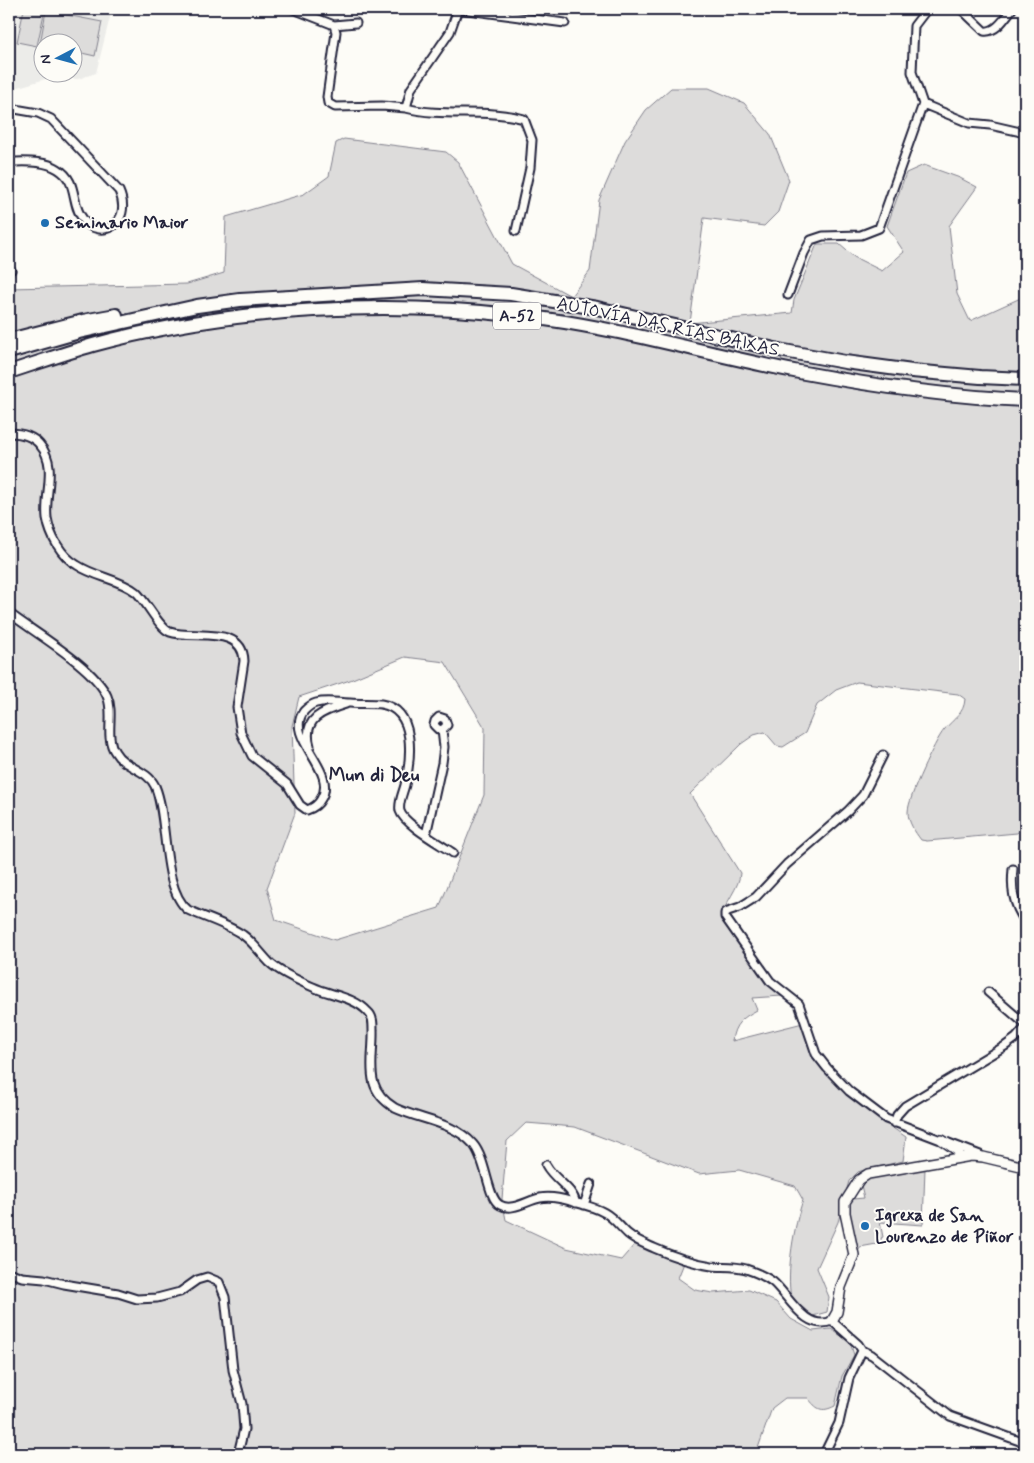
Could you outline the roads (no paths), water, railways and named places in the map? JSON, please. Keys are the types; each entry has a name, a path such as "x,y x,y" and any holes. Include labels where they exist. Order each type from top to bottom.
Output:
{"highway":[{"name":"AUTOVÍA DAS RÍAS BAIXAS","path":"9,352 79,332 197,306 240,300 423,289 511,294 597,308 779,350 845,362 912,371 1025,379"},
{"path":"9,340 83,321 197,301 240,300"},
{"name":"AUTOVÍA DAS RÍAS BAIXAS","path":"9,372 93,345 209,321 298,311 389,308 482,313 545,319 608,330 798,372 891,388 1025,400"}],"street":[{"path":"293,9 334,25 356,23"},
{"path":"406,108 411,89 450,32 459,9 565,23"},
{"path":"788,295 811,240 823,236 861,235 879,228 923,104 912,72 914,26 928,9"},
{"path":"961,9 984,31 988,32 994,30 1012,9"},
{"path":"334,25 336,32 326,97 328,103 335,107 382,106 406,108 420,112 507,114 524,119 532,140 530,168 516,231"},
{"path":"923,104 970,123 1025,132"},
{"path":"9,108 38,113 51,119 119,191 122,199 123,214 109,228 94,227 82,219 78,211 73,187 68,178 57,168 41,163 9,162"},
{"path":"9,433 30,437 39,444 46,454 50,470 46,502 47,520 57,544 69,559 90,572 110,579 135,592 148,605 158,621 167,630 178,633 226,637 234,641 240,648 244,656 237,707 241,733 252,756 287,784 300,805 307,810 317,805 325,789 323,776 300,732 302,714 315,703 332,701 349,704 384,705 397,711 404,720 407,729 409,759 406,782 399,807 402,816 453,853"},
{"path":"9,613 68,655 105,692 110,704 110,742 113,749 120,758 146,775 155,786 173,886 184,907 242,935 275,967 312,987 354,1003 369,1012 372,1022 372,1077 378,1094 395,1108 454,1130 467,1138 481,1156 486,1168 491,1195 500,1205 514,1206 545,1197 558,1198 604,1212 632,1237 655,1248 699,1263 740,1268 761,1275 772,1282 796,1310 806,1317 822,1323 832,1321 837,1312 841,1287 853,1260 854,1250 844,1208 847,1198 858,1180 868,1174 971,1156 1025,1167"},
{"path":"314,758 308,736 312,720 322,713 349,704"},
{"path":"302,714 305,719 312,720"},
{"path":"426,835 442,763 444,747 442,730"},
{"path":"883,755 863,795 848,812 787,864 761,892 748,903 725,913 725,917 770,981 799,1004 813,1048 827,1068 849,1091 879,1115 983,1157"},
{"path":"415,827 425,822 430,816"},
{"path":"1013,869 1012,896 1025,921"},
{"path":"988,992 1025,1024"},
{"path":"894,1122 897,1114 905,1106 1004,1046 1016,1038 1025,1028"},
{"path":"942,1140 958,1151 960,1157"},
{"path":"546,1165 551,1173 571,1192 576,1203"},
{"path":"584,1205 591,1184"},
{"path":"11,1273 22,1277 44,1279 118,1293 137,1299 157,1298 180,1292 198,1280 207,1277 219,1282 225,1297 232,1370 242,1404 244,1428 238,1454"},
{"path":"832,1321 858,1344 862,1350 872,1355 894,1374 927,1396 953,1418 1025,1443"},
{"path":"824,1454 839,1423 849,1378 862,1350"}],"place":[{"name":"Seminario Maior","path":"45,223"},
{"name":"Igrexa de San Lourenzo de Piñor","path":"865,1226"}],"district":[{"name":"Mun di Deu","path":"374,775"}]}
